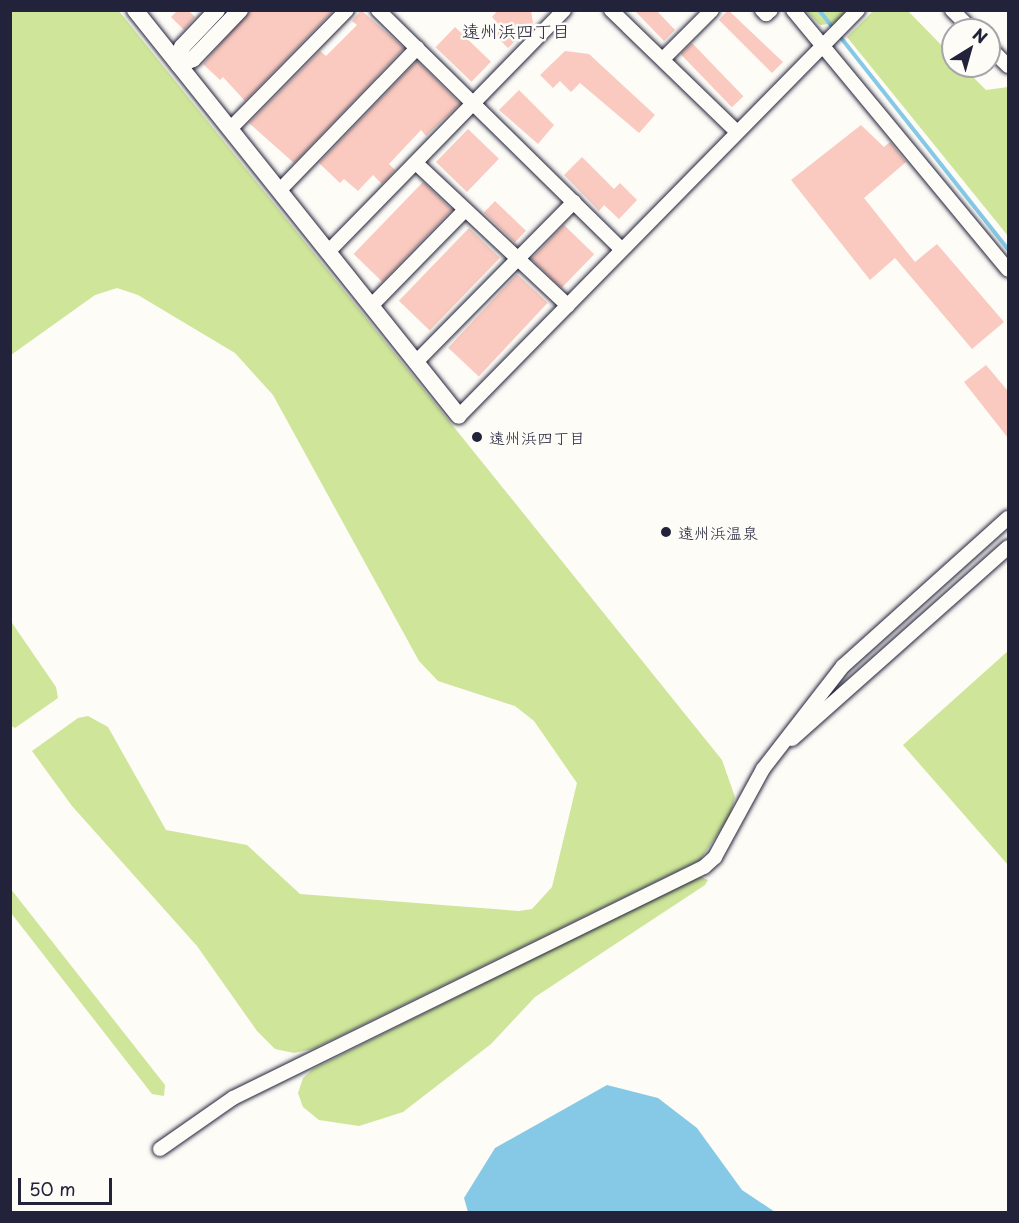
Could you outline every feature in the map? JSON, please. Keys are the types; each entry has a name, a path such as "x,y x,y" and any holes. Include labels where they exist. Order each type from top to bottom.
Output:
{"street":[{"path":"135,10 459,416 736,131 858,10"},
{"path":"179,65 182,47 217,10"},
{"path":"179,65 193,59 240,10"},
{"path":"230,129 347,10"},
{"path":"378,10 622,250"},
{"path":"328,252 417,165 564,10"},
{"path":"611,10 736,131"},
{"path":"663,59 712,10"},
{"path":"762,10 766,15 771,10"},
{"path":"793,10 1008,270"},
{"path":"279,191 417,48"},
{"path":"417,165 568,306"},
{"path":"416,362 519,260 573,202"},
{"path":"371,306 465,210"},
{"path":"160,1149 233,1098 704,867 772,757 843,666 1008,518"},
{"path":"772,757 1008,548"}],"green space":[{"path":"11,11 119,11 722,760 735,797 730,816 700,860 313,1049 294,1053 275,1049 257,1031 197,946 72,806 32,751 78,718 88,716 108,727 166,830 247,845 300,894 519,911 532,909 552,887 577,783 534,721 515,706 438,681 419,661 273,395 235,353 138,295 117,288 95,295 11,355"},
{"path":"806,11 849,11 838,23 820,25"},
{"path":"873,11 908,11 941,45 941,78 974,78 986,90 1008,87 1008,236 847,37"},
{"path":"10,620 56,687 58,698 15,728 10,725"},
{"path":"1008,651 1008,865 903,745"},
{"path":"699,876 708,880 705,885 535,997 491,1044 403,1112 359,1126 319,1120 303,1107 298,1093 303,1078 313,1069"},
{"path":"10,888 165,1085 164,1096 152,1094 11,913"}],"water":[{"path":"607,1085 658,1098 697,1128 742,1190 775,1212 468,1212 464,1198 495,1148"}],"building":[{"path":"178,10 188,10 195,17 184,30 171,17"},
{"path":"250,10 334,10 245,101 223,77 220,80 203,64"},
{"path":"361,10 404,48 294,163 249,123 320,51 326,56 357,25 352,21"},
{"path":"498,10 531,10 533,23 508,48 495,35 502,28 492,17"},
{"path":"634,10 656,10 675,30 664,41"},
{"path":"728,10 783,62 772,73 719,20"},
{"path":"455,27 491,62 472,82 436,47"},
{"path":"692,43 743,96 732,107 680,54"},
{"path":"565,51 589,54 655,115 639,133 580,83 571,92 560,81 553,88 540,75"},
{"path":"417,61 460,104 426,136 421,130 389,164 395,170 382,184 373,175 358,191 344,179 340,183 319,163"},
{"path":"519,90 554,125 538,144 499,110"},
{"path":"861,125 884,147 890,142 906,162 864,198 915,262 937,244 1004,322 972,349 895,258 870,280 791,180"},
{"path":"468,129 499,159 467,192 436,162"},
{"path":"582,157 614,189 620,183 637,200 619,219 604,205 599,211 564,175"},
{"path":"423,182 452,210 382,282 354,254"},
{"path":"495,201 526,231 515,242 484,213"},
{"path":"564,225 594,254 562,288 531,259"},
{"path":"469,228 500,258 430,331 399,301"},
{"path":"517,274 548,303 479,377 448,348"},
{"path":"986,365 1008,391 1008,438 964,382"}],"waterway":[{"path":"819,10 1008,249"}],"place":[{"name":"遠州浜四丁目","path":"477,437"},
{"name":"遠州浜温泉","path":"666,532"}],"district":[{"name":"遠州浜四丁目","path":"516,31"}]}
